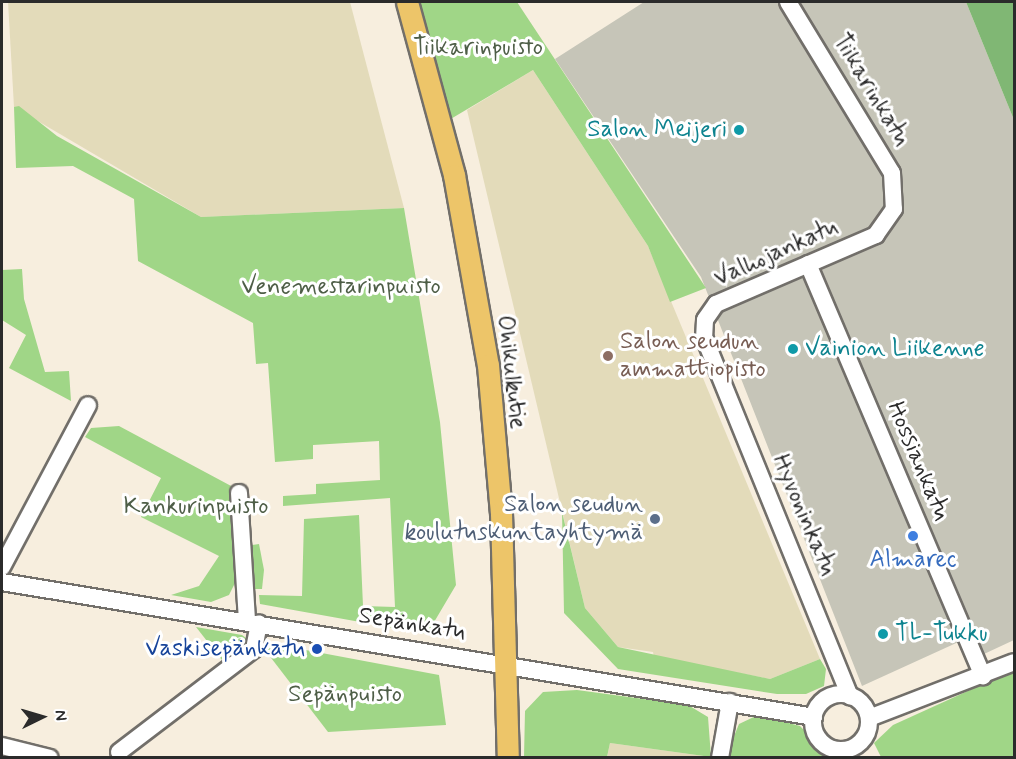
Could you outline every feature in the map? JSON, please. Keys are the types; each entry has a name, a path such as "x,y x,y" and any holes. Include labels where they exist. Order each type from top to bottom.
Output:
{"main road":[{"name":"Ohikulkutie","path":"407,2 454,175 488,365 508,664 508,758"}],"street":[{"name":"Tiikarinkatu","path":"788,2 892,173 894,209"},
{"name":"Valhojankatu","path":"709,354 705,320 716,304 876,235 894,209"},
{"name":"Hossiankatu","path":"808,264 983,675"},
{"name":"Hyvoninkatu","path":"709,354 850,696"},
{"path":"2,567 88,405"},
{"path":"119,752 254,649 239,493"},
{"name":"Sepänkatu","path":"2,582 508,664 813,717"},
{"path":"869,718 1014,662"},
{"path":"831,696 850,696 869,718 866,735 859,752 836,750 821,742 813,717 831,696"},
{"path":"720,758 730,702"},
{"path":"2,747 50,758"}],"shaded area":[{"path":"8,2 350,2 404,208 201,217 14,107"},
{"path":"644,2 966,2 1014,120 1014,640 984,654 976,634 862,686 701,277 555,59"},
{"name":"Salon seudun ammattiopisto","path":"533,70 648,246 820,659 770,679 654,657 653,652 618,647 585,608 467,110"},
{"path":"610,743 711,757 607,758"}],"green space":[{"name":"Tiikarinpuisto","path":"416,2 517,2 706,288 670,302 648,246 533,70 449,120"},
{"path":"966,2 1014,2 1014,120"},
{"name":"Venemestarinpuisto","path":"19,106 57,136 201,217 404,208 440,422 456,585 427,634 260,604 259,595 302,596 304,519 359,515 363,606 395,607 390,498 283,506 283,496 316,494 316,484 380,480 379,441 313,445 313,459 275,462 268,363 256,364 253,323 138,261 134,199 73,166 16,168 14,107"},
{"path":"22,269 24,299 45,372 69,371 71,401 9,368 26,335 2,320 2,270"},
{"name":"Kankurinpuisto","path":"119,426 233,487 239,575 229,595 211,602 171,595 199,586 219,556 141,517 161,478 85,437 91,428"},
{"path":"562,512 585,608 618,647 770,679 820,659 826,669 824,686 806,694 777,694 618,669 564,613"},
{"path":"259,544 264,570 262,589 255,589 252,545"},
{"path":"196,627 242,635 254,644 225,664"},
{"name":"Sepänpuisto","path":"279,645 439,675 446,725 328,732 265,650"},
{"path":"1014,670 1014,757 881,757 874,743 893,725"},
{"path":"577,690 688,705 708,717 711,757 610,743 607,757 524,757 525,711 543,692"},
{"path":"758,715 800,726 823,750 840,757 725,758 739,724"}],"place":[{"name":"Salon Meijeri","path":"739,130"},
{"name":"Vainion Liikenne","path":"793,349"},
{"name":"Salon seudun ammattiopisto","path":"608,356"},
{"name":"Salon seudun koulutuskuntayhtymä","path":"655,519"},
{"name":"Almarec","path":"913,536"},
{"name":"TL-Tukku","path":"883,634"},
{"name":"Vaskisepänkatu","path":"317,649"}]}
